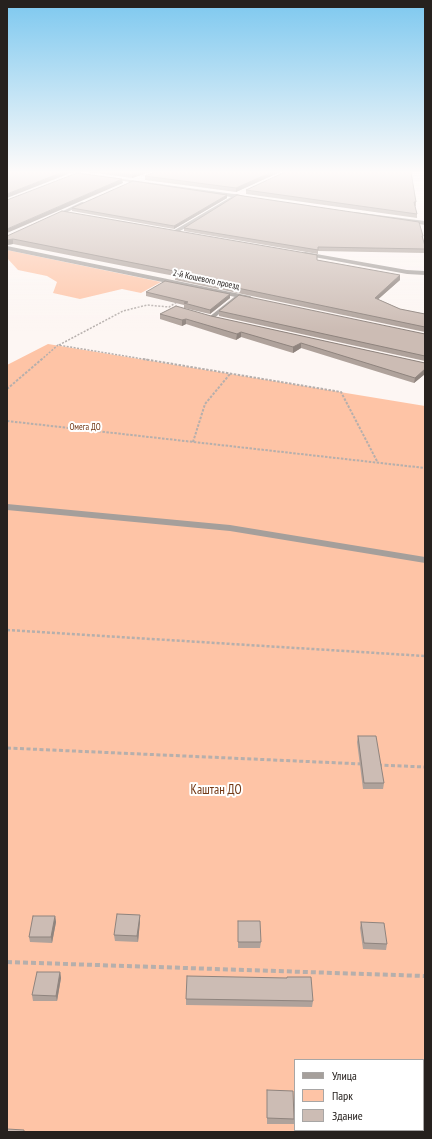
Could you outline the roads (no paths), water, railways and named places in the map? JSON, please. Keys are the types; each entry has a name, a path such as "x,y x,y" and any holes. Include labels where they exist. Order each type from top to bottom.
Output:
{"street":[{"path":"175,232 187,225"},
{"path":"168,231 183,233"},
{"name":"2-й Кошевого проезд","path":"7,248 253,299"},
{"path":"299,253 407,272 425,273"},
{"path":"218,319 207,317 238,296"},
{"path":"7,507 230,528 425,560"}],"park label":[{"name":"Омега ДО","path":"85,427"},
{"name":"Каштан ДО","path":"216,790"}]}
